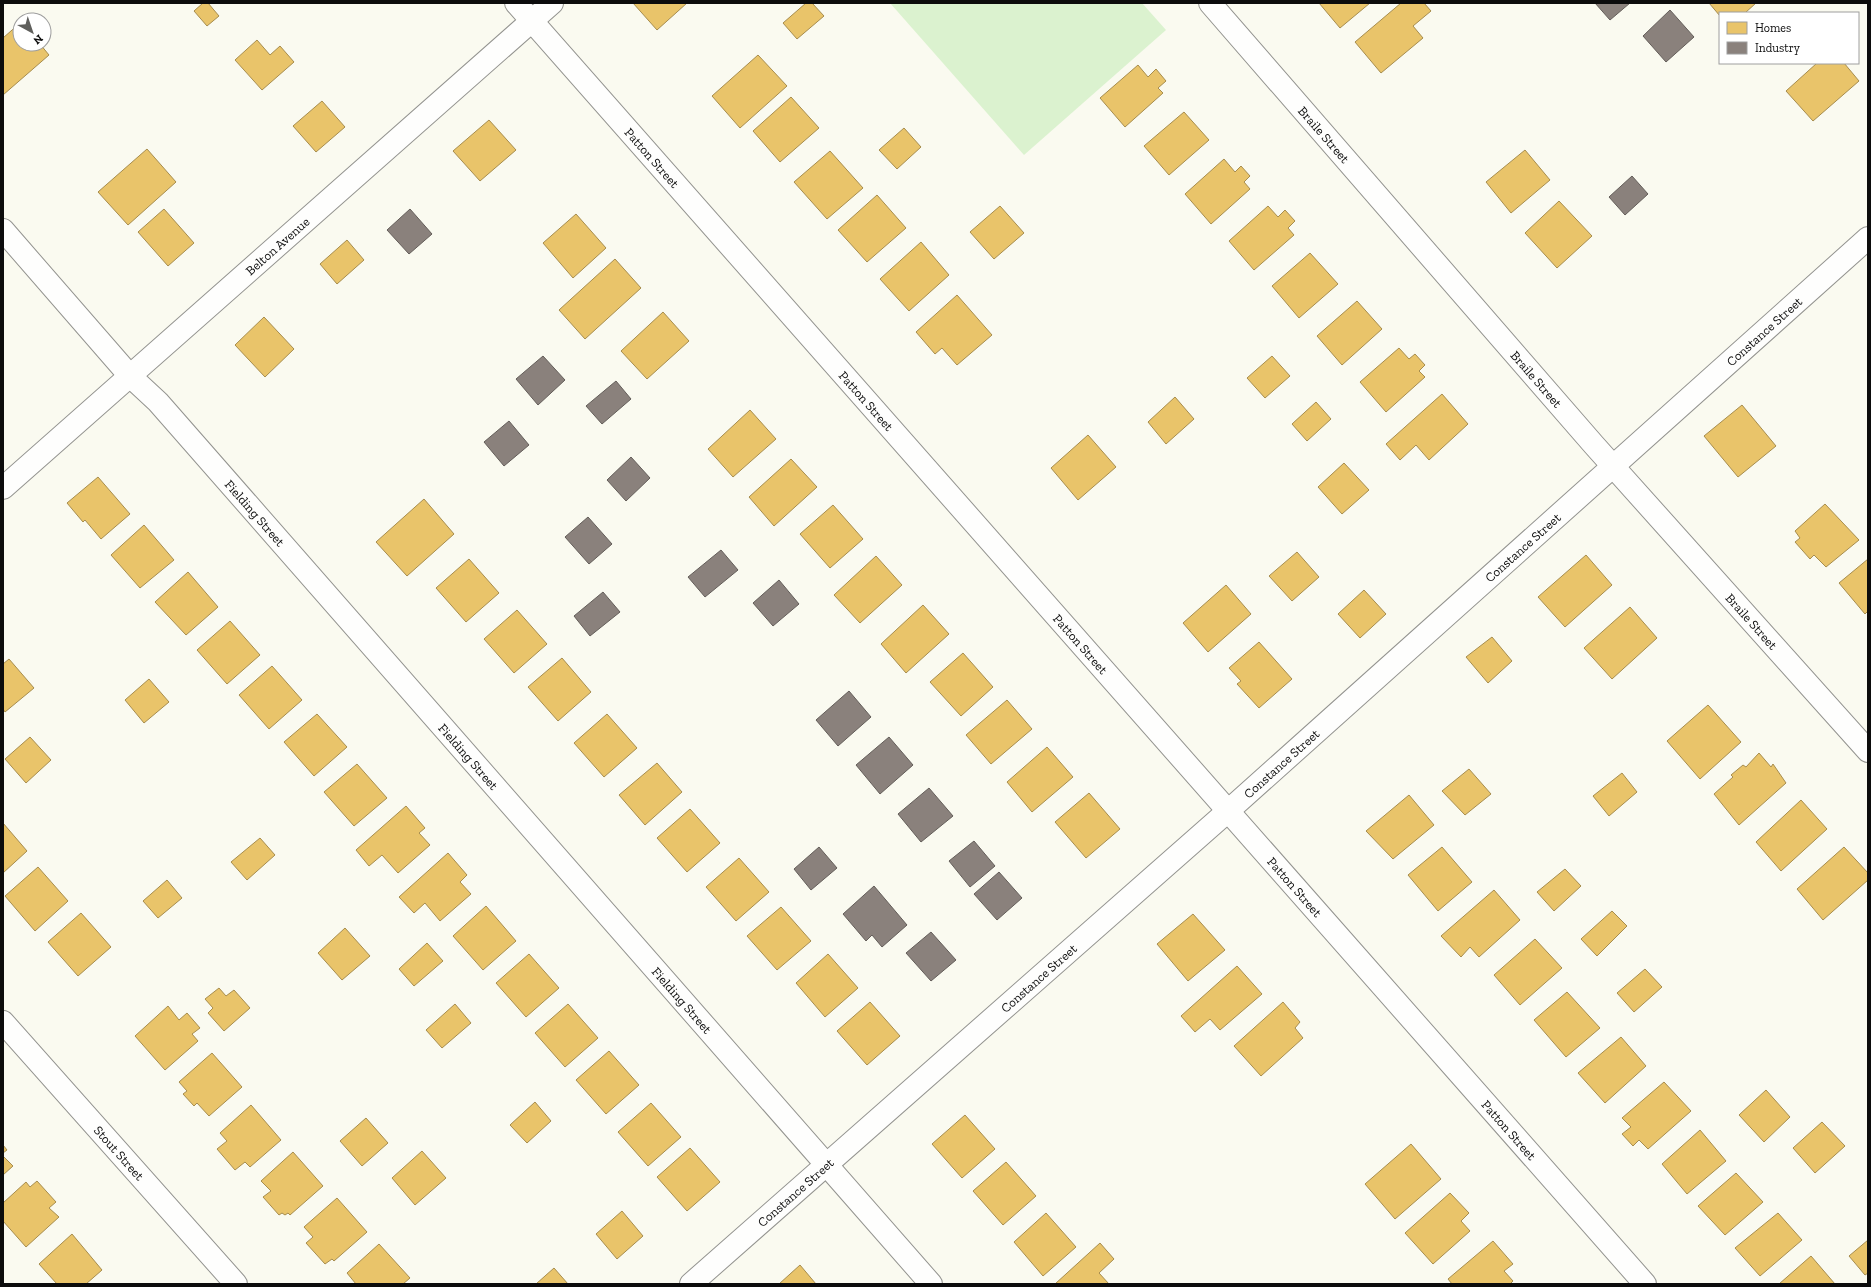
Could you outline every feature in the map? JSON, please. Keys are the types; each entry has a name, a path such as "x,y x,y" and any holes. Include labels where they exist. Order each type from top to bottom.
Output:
{"street":[{"name":"Patton Street","path":"516,3 1645,1284"},
{"name":"Belton Avenue","path":"3,488 552,3"},
{"name":"Braile Street","path":"1210,3 1613,467 1868,751"},
{"name":"Fielding Street","path":"3,230 130,376 158,402 931,1284"},
{"name":"Constance Street","path":"691,1284 1228,811 1868,238"},
{"name":"Stout Street","path":"3,1022 236,1284"}],"green space":[{"path":"890,3 1142,3 1166,30 1024,155"}],"building: Homes":[{"path":"203,3 208,3 219,16 207,26 194,11"},
{"path":"633,3 687,3 657,30"},
{"path":"806,3 812,3 824,16 797,39 783,23"},
{"path":"1319,3 1370,3 1340,28"},
{"path":"1401,3 1424,3 1431,11 1413,26 1423,38 1381,73 1355,42"},
{"path":"1709,3 1756,3 1746,12 1719,12 1719,15"},
{"path":"12,30 12,52 47,52 49,55 3,95 3,38"},
{"path":"257,40 270,55 280,46 294,62 262,90 235,60"},
{"path":"758,55 787,86 740,128 712,96"},
{"path":"1816,64 1845,64 1859,81 1813,121 1786,91"},
{"path":"1138,65 1148,77 1156,69 1166,81 1158,88 1163,93 1125,127 1100,98"},
{"path":"791,97 819,128 780,162 753,131"},
{"path":"322,101 345,127 316,152 293,126"},
{"path":"1184,112 1209,140 1169,175 1144,146"},
{"path":"489,120 516,150 480,181 453,151"},
{"path":"904,128 921,147 897,169 879,150"},
{"path":"147,149 176,182 128,225 98,192"},
{"path":"1525,150 1550,180 1511,213 1486,182"},
{"path":"830,151 863,188 827,219 794,182"},
{"path":"1224,159 1235,172 1241,166 1250,176 1244,182 1250,189 1211,224 1185,194"},
{"path":"877,195 906,228 867,262 838,230"},
{"path":"1559,201 1592,236 1557,268 1525,233"},
{"path":"1000,206 1024,233 994,259 970,232"},
{"path":"1268,206 1278,217 1285,210 1295,221 1288,228 1294,235 1254,270 1229,241"},
{"path":"164,209 194,243 168,266 138,232"},
{"path":"576,214 606,248 573,278 543,243"},
{"path":"347,240 364,260 337,284 320,264"},
{"path":"921,242 949,275 909,311 880,279"},
{"path":"1310,253 1338,284 1299,318 1272,286"},
{"path":"615,259 641,288 585,339 559,310"},
{"path":"957,295 992,335 957,365 942,348 935,354 916,332"},
{"path":"1357,301 1382,329 1342,365 1317,336"},
{"path":"663,312 689,341 647,379 621,351"},
{"path":"264,317 294,349 265,377 235,345"},
{"path":"1399,348 1409,359 1415,354 1425,365 1419,371 1425,377 1386,412 1360,382"},
{"path":"1272,356 1290,376 1265,398 1247,378"},
{"path":"1442,394 1468,424 1429,460 1416,445 1400,460 1386,444"},
{"path":"1175,397 1194,419 1166,444 1148,422"},
{"path":"1316,402 1331,419 1307,441 1292,424"},
{"path":"1742,405 1776,446 1738,477 1704,436"},
{"path":"750,410 776,439 733,477 708,449"},
{"path":"1088,435 1116,467 1078,500 1051,468"},
{"path":"791,459 817,487 774,526 749,497"},
{"path":"1344,463 1369,490 1342,514 1318,487"},
{"path":"98,477 130,514 101,539 85,520 83,522 67,503"},
{"path":"424,499 454,534 407,576 376,542"},
{"path":"1825,504 1859,540 1826,567 1814,555 1810,559 1795,542 1800,538 1795,531"},
{"path":"833,505 863,539 830,568 800,534"},
{"path":"144,525 174,560 140,588 111,555"},
{"path":"1297,552 1319,577 1292,601 1269,576"},
{"path":"1586,555 1612,585 1565,627 1538,597"},
{"path":"876,556 902,585 860,623 834,595"},
{"path":"469,559 499,593 466,622 436,588"},
{"path":"1868,559 1868,611 1865,614 1839,583"},
{"path":"188,572 218,607 186,635 155,602"},
{"path":"1226,585 1251,614 1208,652 1183,623"},
{"path":"1364,590 1386,614 1360,638 1338,614"},
{"path":"923,605 949,634 906,673 881,644"},
{"path":"1630,607 1657,638 1612,679 1584,648"},
{"path":"517,610 547,644 514,673 484,639"},
{"path":"230,621 260,655 227,684 197,650"},
{"path":"1492,637 1512,661 1488,683 1466,657"},
{"path":"1259,642 1292,679 1259,708 1237,684 1241,681 1229,668"},
{"path":"963,653 993,687 961,716 930,682"},
{"path":"562,658 591,692 558,721 528,687"},
{"path":"9,659 34,688 5,712 3,709 3,664"},
{"path":"272,666 302,700 269,729 239,695"},
{"path":"149,679 169,702 144,723 125,700"},
{"path":"1007,700 1032,729 991,764 966,735"},
{"path":"1708,705 1741,742 1700,779 1667,741"},
{"path":"317,714 347,747 314,776 284,742"},
{"path":"607,714 637,748 604,777 574,743"},
{"path":"30,737 51,760 26,783 5,759"},
{"path":"1047,747 1073,777 1032,812 1007,782"},
{"path":"1759,753 1771,767 1773,764 1786,783 1739,825 1714,794 1733,777 1731,775 1743,765 1746,767"},
{"path":"657,763 682,792 645,825 619,795"},
{"path":"357,764 387,798 354,826 324,792"},
{"path":"1469,769 1491,794 1465,815 1442,791"},
{"path":"1622,773 1637,792 1609,816 1593,796"},
{"path":"1089,793 1120,829 1086,858 1055,822"},
{"path":"1409,795 1434,825 1393,859 1366,831"},
{"path":"1801,800 1827,829 1781,871 1756,842"},
{"path":"406,806 425,828 419,833 430,845 398,873 382,855 369,866 356,850"},
{"path":"690,809 720,843 687,872 657,838"},
{"path":"3,823 27,851 3,873"},
{"path":"260,838 275,855 247,880 231,862"},
{"path":"1442,847 1472,882 1438,911 1408,875"},
{"path":"1844,847 1868,873 1868,880 1823,920 1797,889"},
{"path":"448,853 467,875 460,882 471,894 440,921 425,903 414,913 399,897"},
{"path":"739,858 769,892 736,921 706,887"},
{"path":"38,867 68,901 35,931 5,896"},
{"path":"1565,869 1581,886 1554,911 1537,892"},
{"path":"167,880 182,898 158,918 143,901"},
{"path":"1494,890 1520,920 1479,957 1470,947 1461,957 1441,936"},
{"path":"486,906 516,941 483,970 453,936"},
{"path":"781,907 811,941 777,970 747,936"},
{"path":"1612,911 1627,926 1597,956 1581,939"},
{"path":"81,913 111,947 78,976 48,942"},
{"path":"1193,914 1225,950 1188,981 1157,944"},
{"path":"345,928 370,956 342,980 318,953"},
{"path":"1535,939 1562,968 1520,1005 1494,975"},
{"path":"427,943 443,961 414,986 399,969"},
{"path":"529,954 559,988 526,1017 496,983"},
{"path":"828,954 858,988 825,1017 796,983"},
{"path":"1237,966 1262,994 1220,1030 1210,1019 1195,1032 1181,1016"},
{"path":"1645,969 1662,987 1634,1012 1617,993"},
{"path":"219,988 226,996 234,990 250,1008 224,1031 208,1013 213,1008 205,999"},
{"path":"1567,992 1600,1028 1566,1057 1534,1020"},
{"path":"870,1002 900,1036 867,1065 837,1031"},
{"path":"1283,1002 1300,1022 1295,1028 1303,1038 1261,1076 1234,1046"},
{"path":"455,1004 471,1023 442,1048 426,1030"},
{"path":"568,1004 598,1038 565,1067 535,1033"},
{"path":"168,1006 179,1020 187,1013 200,1028 192,1034 198,1041 165,1070 135,1036"},
{"path":"1621,1037 1646,1066 1605,1103 1578,1073"},
{"path":"609,1051 639,1085 606,1114 576,1080"},
{"path":"212,1053 242,1087 209,1116 197,1103 194,1106 183,1094 187,1091 179,1082"},
{"path":"1664,1082 1691,1111 1648,1149 1639,1140 1633,1146 1622,1134 1631,1127 1622,1118"},
{"path":"1766,1090 1790,1117 1764,1142 1739,1115"},
{"path":"535,1102 551,1121 527,1143 510,1125"},
{"path":"651,1103 681,1137 648,1166 618,1132"},
{"path":"251,1105 281,1140 250,1167 245,1162 235,1170 217,1149 227,1141 220,1133"},
{"path":"965,1115 995,1149 962,1178 932,1144"},
{"path":"366,1118 388,1143 362,1166 340,1141"},
{"path":"1822,1122 1845,1146 1815,1173 1793,1148"},
{"path":"1700,1130 1726,1161 1687,1194 1662,1164"},
{"path":"1411,1144 1441,1179 1395,1219 1365,1184"},
{"path":"3,1145 7,1150 3,1153"},
{"path":"690,1148 720,1182 687,1211 657,1177"},
{"path":"422,1151 446,1178 415,1205 392,1178"},
{"path":"293,1152 323,1186 290,1215 288,1213 285,1215 282,1213 279,1215 263,1197 271,1191 261,1181"},
{"path":"3,1156 13,1166 3,1175"},
{"path":"1006,1162 1036,1196 1003,1225 973,1191"},
{"path":"1736,1173 1763,1202 1725,1235 1698,1206"},
{"path":"37,1181 56,1202 49,1208 59,1217 26,1247 3,1221 3,1203 26,1182 30,1187"},
{"path":"1450,1193 1469,1213 1461,1221 1470,1231 1433,1264 1405,1233"},
{"path":"337,1198 367,1232 334,1261 332,1259 325,1264 306,1243 313,1237 304,1227"},
{"path":"622,1211 643,1236 617,1259 596,1234"},
{"path":"1046,1213 1076,1247 1043,1276 1014,1242"},
{"path":"1778,1213 1802,1240 1760,1276 1735,1248"},
{"path":"72,1234 102,1270 86,1284 57,1284 39,1264"},
{"path":"1868,1240 1868,1273 1865,1275 1849,1256"},
{"path":"1493,1241 1513,1264 1504,1271 1513,1281 1510,1284 1452,1284 1448,1279"},
{"path":"1100,1243 1114,1259 1099,1273 1109,1284 1055,1284"},
{"path":"379,1244 410,1278 403,1284 356,1284 347,1273"},
{"path":"1811,1256 1835,1284 1779,1284"},
{"path":"800,1265 816,1284 779,1284"},
{"path":"554,1268 568,1284 536,1284"}],"building: Industry":[{"path":"1595,3 1630,3 1610,20"},
{"path":"1670,10 1694,37 1666,62 1643,36"},
{"path":"1632,176 1648,194 1625,215 1609,197"},
{"path":"410,209 432,234 409,254 387,230"},
{"path":"543,356 565,380 538,405 516,379"},
{"path":"616,381 631,399 602,424 586,406"},
{"path":"509,421 529,445 504,466 484,442"},
{"path":"631,457 650,478 626,501 607,480"},
{"path":"588,517 612,544 589,564 565,537"},
{"path":"721,550 738,570 705,597 688,577"},
{"path":"779,580 799,604 773,626 753,603"},
{"path":"603,592 620,612 590,636 574,616"},
{"path":"849,691 871,717 838,746 816,720"},
{"path":"889,737 913,765 880,794 856,765"},
{"path":"929,788 953,816 921,842 898,814"},
{"path":"974,841 995,866 970,887 949,861"},
{"path":"819,847 837,868 811,890 794,869"},
{"path":"999,872 1022,898 997,920 974,894"},
{"path":"874,886 907,925 882,947 872,935 866,941 843,914"},
{"path":"931,932 956,960 931,981 906,953"}]}
